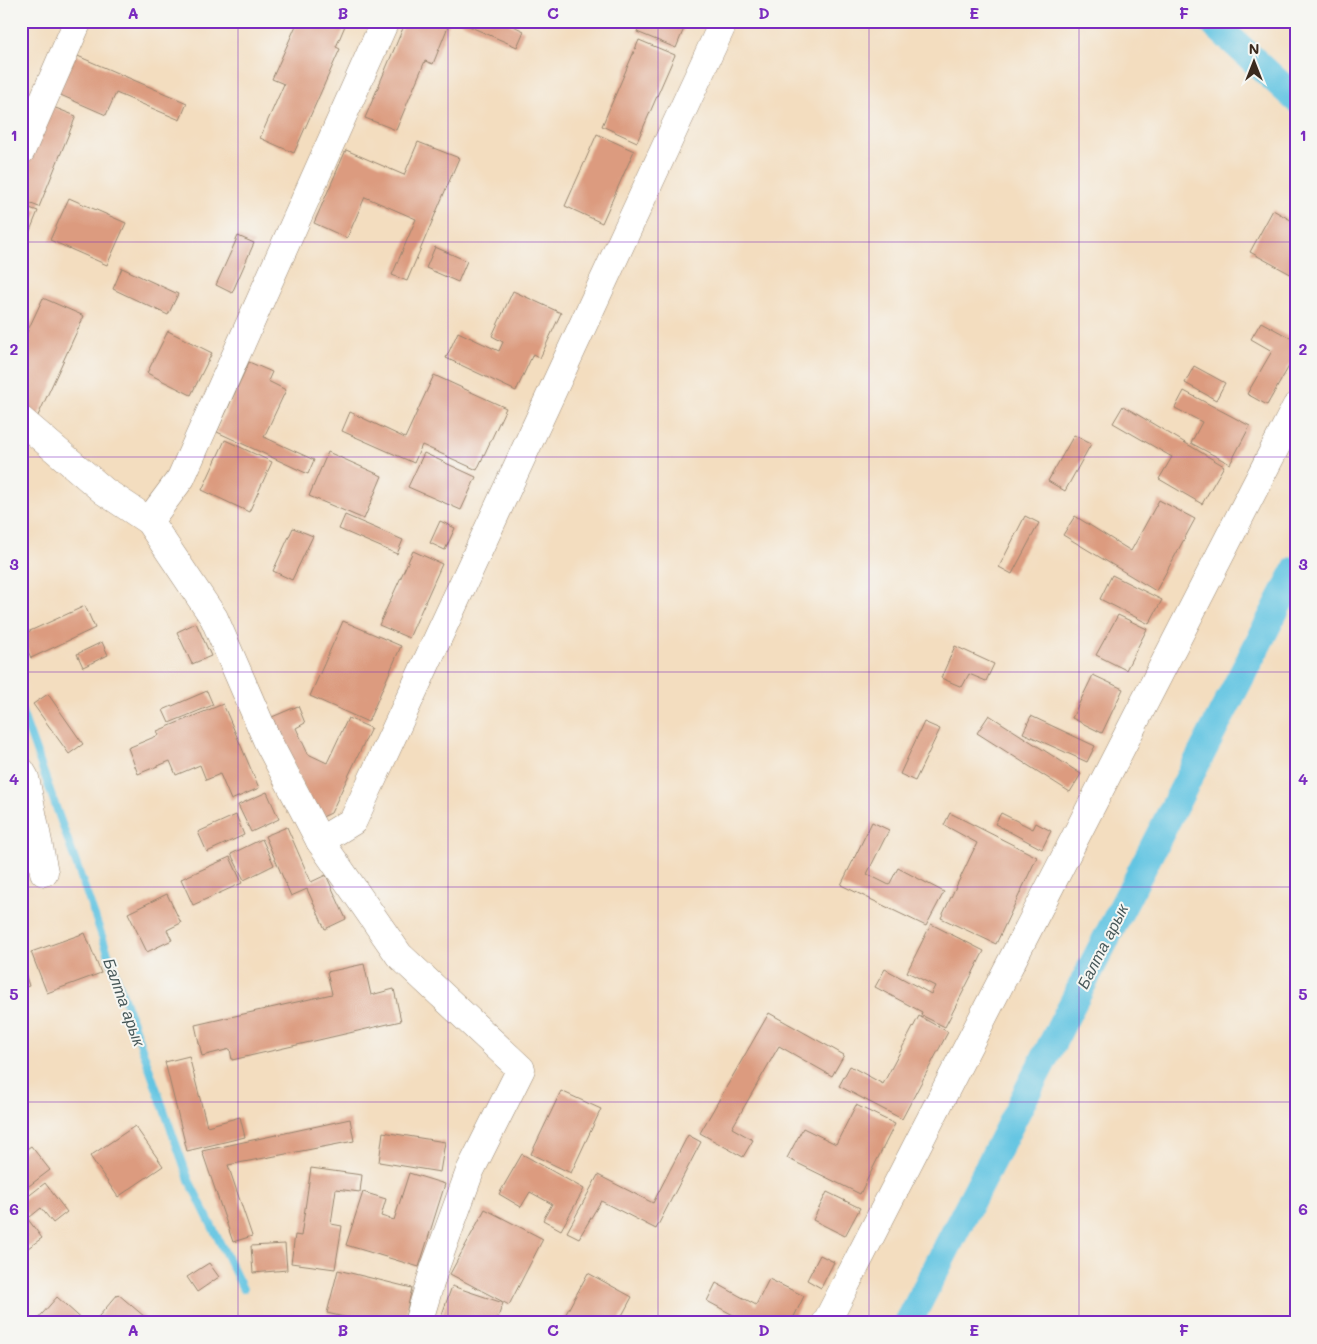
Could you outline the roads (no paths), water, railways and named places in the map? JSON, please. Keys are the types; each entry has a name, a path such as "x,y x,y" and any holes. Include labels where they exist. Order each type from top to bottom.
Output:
{"street":[{"path":"21,152 78,21"},
{"path":"149,521 181,478 385,21"},
{"path":"320,841 353,821 724,21"},
{"path":"826,1323 1296,407"},
{"path":"21,420 104,491 149,521 214,618 267,740 320,841 398,955 521,1069 470,1171 434,1270 418,1323"},
{"path":"21,772 25,778 44,872"}],"waterway":[{"name":"Балта арык","path":"1211,21 1296,99"},
{"name":"Балта арык","path":"908,1323 1296,570"},
{"name":"Балта арык","path":"21,709 189,1180 243,1289"}]}
